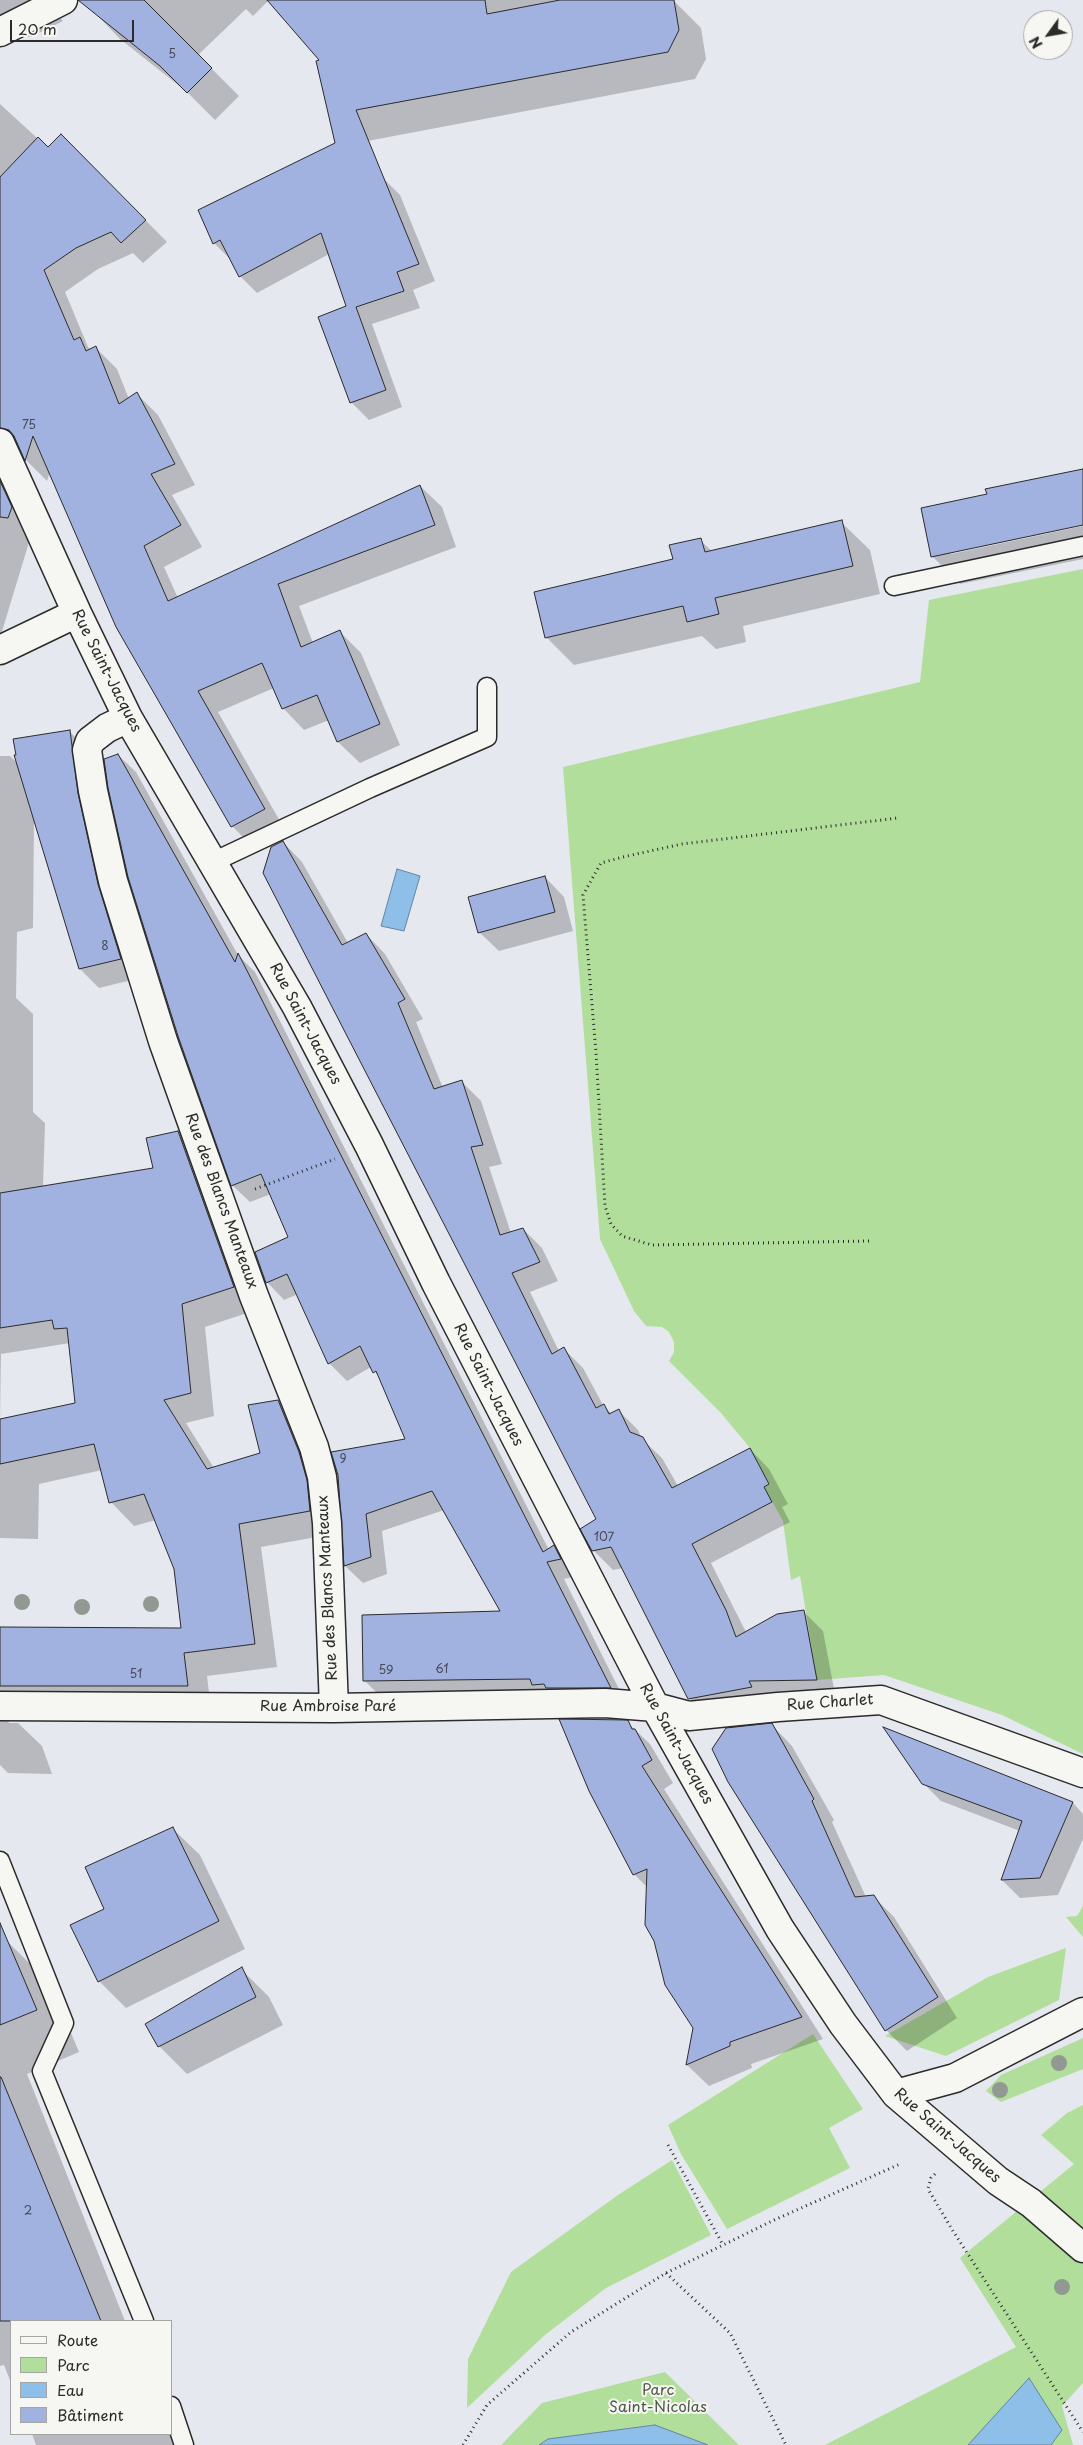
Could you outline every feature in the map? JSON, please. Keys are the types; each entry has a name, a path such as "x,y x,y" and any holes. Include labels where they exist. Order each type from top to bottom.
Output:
{"street":[{"path":"0,32 63,0"},
{"name":"Rue Saint-Jacques","path":"0,443 77,613 128,718 297,1007 369,1145 436,1283 655,1707 780,1929 843,2024 896,2094 998,2181 1031,2203 1083,2248"},
{"path":"0,650 77,613"},
{"name":"Rue des Blancs Manteaux","path":"128,718 107,728 90,741 87,750 93,791 113,881 163,1041 254,1296 314,1447 322,1477 327,1523 334,1708"},
{"name":"Rue Charlet","path":"655,1707 689,1716 778,1707 881,1700 1083,1773"},
{"name":"Rue Ambroise Paré","path":"0,1706 334,1708 605,1703 655,1707"},
{"path":"896,2094 955,2078 1083,2012"}],"lane":[{"path":"894,586 1083,546"},
{"path":"213,862 370,788 487,737 487,687"},
{"path":"0,1860 64,2024 42,2071 144,2320"},
{"path":"172,2409 184,2445"}],"path":[{"path":"869,1241 652,1246 622,1236 612,1224 604,1206 596,1053 582,895 600,863 623,857 682,844 898,818"},
{"path":"251,1190 340,1157"},
{"path":"668,2145 723,2245"},
{"path":"963,2152 931,2178 928,2190 1083,2432"},
{"path":"463,2445 487,2405 571,2332 666,2273 900,2164"},
{"path":"666,2273 730,2333 786,2445"}],"green space":[{"path":"1083,569 1083,1754 1002,1715 884,1675 817,1680 800,1576 791,1580 783,1521 764,1487 769,1484 750,1448 721,1413 669,1361 674,1352 674,1342 669,1332 662,1327 646,1326 634,1311 600,1239 563,767 920,682 929,600"},
{"path":"1083,1906 1083,1937 1066,1917 1077,1916"},
{"path":"1066,1948 1059,2000 946,2056 885,2036 988,1977"},
{"path":"813,2034 863,2109 829,2128 850,2168 727,2229 681,2154 668,2125"},
{"path":"1083,2038 1083,2069 1001,2102 986,2091 1001,2075"},
{"path":"1083,2105 1083,2383 1062,2406 1073,2445 825,2445 1016,2347 960,2258 1074,2164 1041,2135 1067,2113"},
{"path":"672,2160 711,2235 606,2288 545,2335 467,2408 468,2359 511,2272 618,2195"},
{"name":"Parc Saint-Nicolas","path":"665,2372 739,2445 708,2445 655,2425 548,2439 539,2445 501,2445 542,2403"}],"water":[{"path":"397,869 420,876 404,931 381,926"},
{"path":"1029,2378 1062,2430 1051,2445 968,2445"},
{"path":"655,2425 708,2445 539,2445 548,2439"}],"building":[{"path":"78,0 144,0 212,68 187,93 160,66"},
{"path":"267,0 485,0 487,14 560,0 674,0 679,30 668,52 356,110 419,264 397,272 404,291 356,307 386,390 350,403 318,317 346,306 321,233 239,277 220,240 213,244 198,210 335,143 316,61 319,60"},
{"path":"61,134 146,220 121,243 111,232 76,248 44,270 74,340 80,337 86,351 96,346 119,404 137,392 175,464 151,474 181,525 144,546 168,601 420,485 435,525 278,584 301,647 340,630 380,724 337,742 317,695 282,709 262,663 198,691 265,809 231,827 116,627 33,436 25,461 14,436 9,430 0,428 0,177 38,137 48,147"},
{"path":"1083,469 1083,525 931,557 921,508 987,494 985,489"},
{"path":"0,481 12,507 8,518 0,517"},
{"path":"842,520 853,566 715,598 719,614 687,622 683,606 545,638 534,592 673,559 669,545 701,538 705,552"},
{"path":"70,730 78,793 98,884 121,959 79,969 14,755 16,755 13,739"},
{"path":"118,754 235,962 238,953 543,1552 554,1545 561,1559 547,1562 611,1688 546,1688 544,1684 532,1685 530,1679 363,1681 362,1615 500,1611 432,1491 366,1514 371,1557 344,1566 338,1475 331,1452 405,1439 376,1371 373,1373 360,1346 328,1364 287,1274 266,1283 255,1252 288,1237 261,1174 231,1186 178,1036 128,877 108,788 104,759"},
{"path":"283,841 342,945 366,933 405,999 398,1003 434,1089 462,1080 483,1145 471,1147 500,1235 523,1228 540,1262 512,1273 552,1354 564,1347 596,1408 604,1404 609,1414 619,1409 630,1432 643,1437 672,1488 750,1448 769,1484 764,1487 772,1502 692,1544 726,1610 736,1637 777,1614 804,1610 817,1680 749,1681 752,1687 688,1699 611,1547 592,1551 580,1529 596,1519 263,873 271,847"},
{"path":"545,876 555,912 478,933 468,897"},
{"path":"178,1131 234,1287 182,1304 191,1393 164,1400 207,1469 260,1453 248,1405 278,1400 299,1452 307,1480 310,1511 239,1524 255,1644 184,1653 188,1686 0,1686 0,1627 181,1628 174,1569 144,1494 109,1503 94,1444 0,1464 0,1419 75,1403 67,1328 54,1329 52,1320 0,1328 0,1193 153,1168 146,1138"},
{"path":"559,1719 628,1720 652,1760 642,1766 802,2017 730,2042 730,2046 686,2065 693,2028 665,1985 654,1941 645,1925 647,1869 633,1875 589,1791"},
{"path":"772,1723 814,1799 812,1801 855,1897 874,1895 938,1997 885,2031 728,1782 712,1749 726,1728"},
{"path":"883,1727 1073,1802 1040,1878 1001,1880 1022,1821 922,1784"},
{"path":"173,1827 219,1921 98,1982 70,1925 104,1909 85,1867"},
{"path":"0,1923 37,2010 0,2025"},
{"path":"242,1967 256,1997 158,2047 145,2024"},
{"path":"0,2077 1,2077 101,2320 0,2321"}]}
